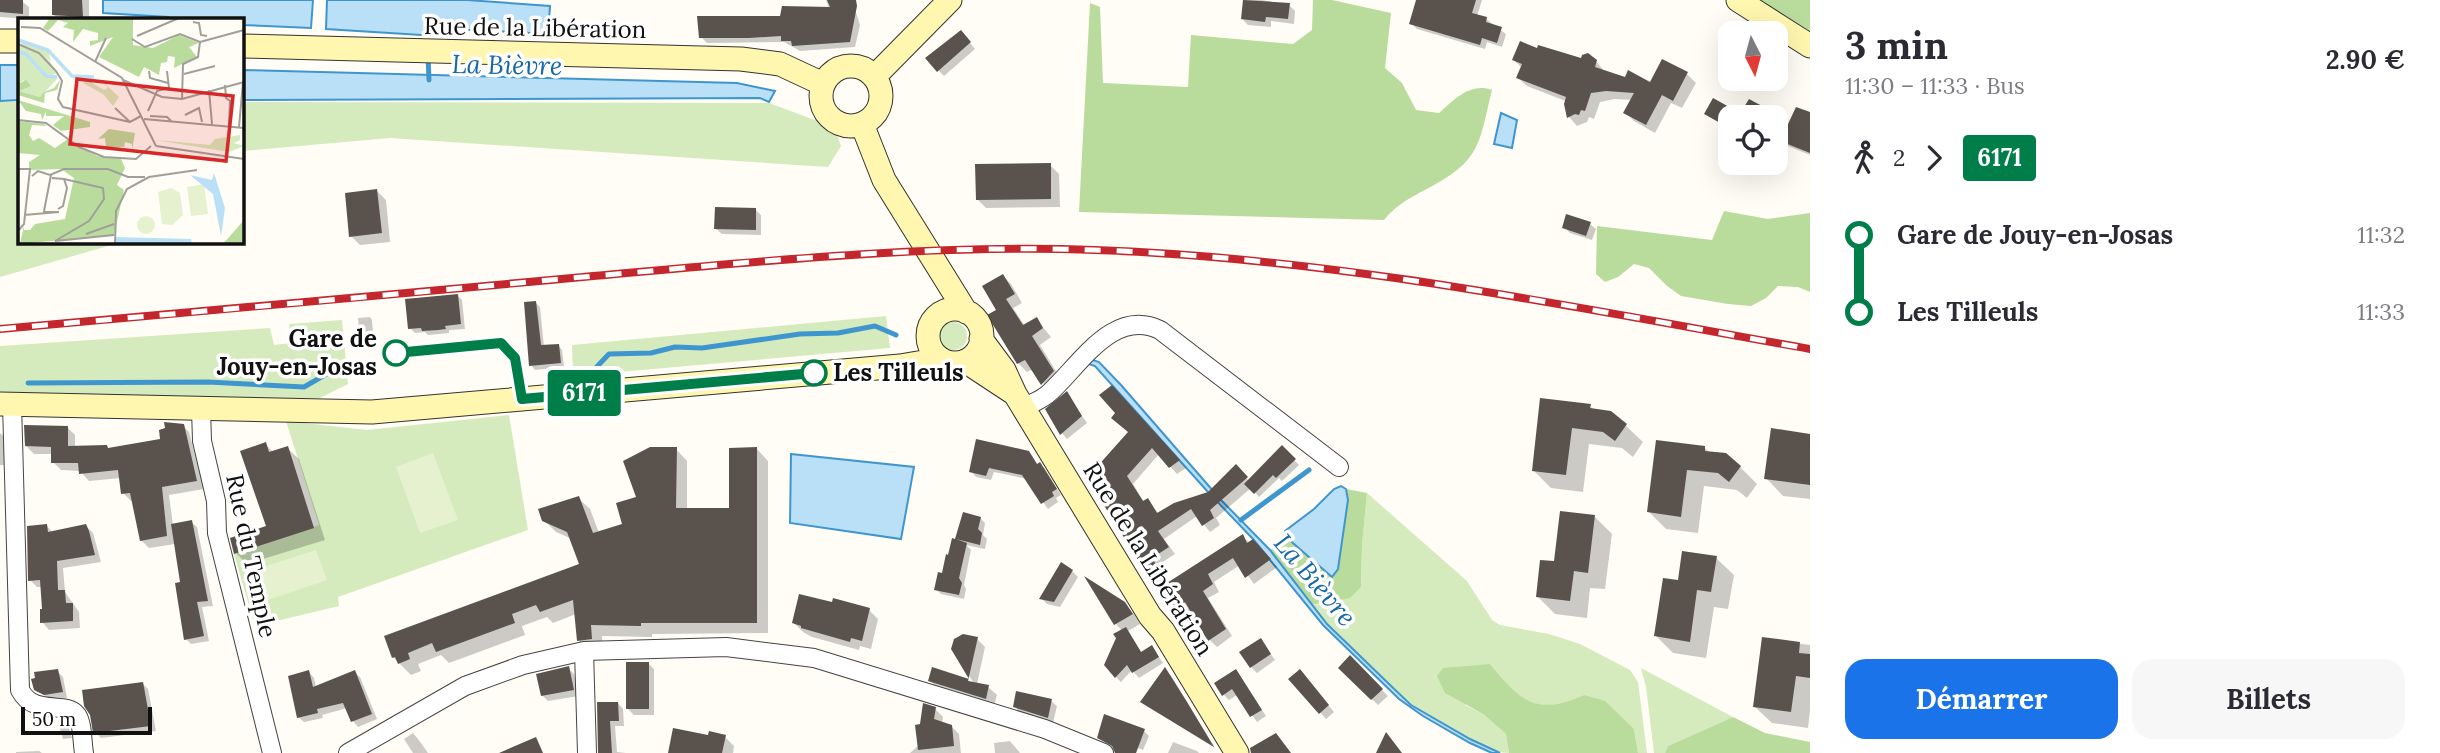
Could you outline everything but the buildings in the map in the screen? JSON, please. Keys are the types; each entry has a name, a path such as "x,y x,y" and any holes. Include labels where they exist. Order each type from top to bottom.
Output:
{"main road":[{"path":"874,77 950,0"},
{"path":"1738,0 1810,46"},
{"path":"0,41 18,41"},
{"name":"Rue de la Libération","path":"243,46 741,59 780,64 823,84"},
{"path":"842,67 859,67 874,77 881,93 881,101 874,115 862,124 846,126 832,120 822,107 821,92 828,76 842,67"},
{"path":"6,404 372,412 633,388 660,394 684,395 725,390 761,377 941,359 950,362 965,361 974,355 981,339 979,324 966,312 884,180 862,124"},
{"path":"928,250 931,348 941,359"},
{"path":"880,367 911,347 950,309 966,312"},
{"name":"Rue de la Libération","path":"981,339 1004,370 1019,401 1237,753"},
{"name":"Rue de la Libération","path":"965,361 1019,401"}],"street":[{"path":"1019,401 1046,396 1107,335 1132,325 1147,324 1160,330 1339,467"},
{"path":"6,404 20,690 24,699 34,704 72,711 78,716 84,753"},
{"name":"Rue du Temple","path":"201,409 202,441 216,501 217,533 272,753"},
{"path":"348,753 465,686 523,665 584,651 726,647 814,658 1045,729 1104,753"},
{"path":"584,651 587,753"}],"green space":[{"path":"1313,0 1332,0 1391,13 1385,68 1402,83 1416,110 1439,113 1470,90 1492,90 1479,141 1468,160 1445,179 1406,201 1384,220 1079,212 1090,3 1100,7 1103,83 1188,87 1191,35 1293,44 1312,30"},
{"path":"1751,0 1810,0 1810,35"},
{"path":"0,102 18,102 18,243 119,243 0,277"},
{"path":"243,102 769,103 834,127 841,146 828,167 390,138 243,151"},
{"path":"1724,211 1768,219 1810,213 1810,292 1798,287 1778,286 1766,298 1751,306 1681,296 1649,268 1634,264 1618,277 1605,282 1596,274 1597,226 1712,240"},
{"path":"886,316 890,348 573,376 572,345"},
{"path":"342,320 348,384 320,398 196,400 0,394 0,346 270,328 274,345 291,343 289,324"},
{"path":"953,322 963,326 967,336 963,346 953,350 943,346 939,336 943,326"},
{"path":"509,415 528,530 338,597 339,606 255,626 234,554 319,525 286,421 367,430"},
{"path":"433,453 458,520 420,533 396,467"},
{"path":"1346,489 1367,493 1361,587 1350,598 1311,605 1270,550 1286,537 1333,577 1348,500"},
{"path":"1367,493 1467,581 1492,620 1500,625 1549,634 1580,644 1630,670 1638,682 1647,753 1638,753 1634,729 1584,695 1553,705 1531,702 1511,688 1490,664 1465,705 1483,714 1506,734 1509,753 1483,746 1428,715 1383,680 1311,605 1338,602 1361,587"},
{"path":"316,550 327,580 268,600 257,569"},
{"path":"1490,664 1511,688 1531,702 1553,704 1584,695 1605,701 1634,729 1638,753 1509,753 1506,734 1483,714 1445,693 1437,676 1443,668"},
{"path":"1641,668 1733,717 1668,746 1665,753 1654,753"},
{"path":"1733,717 1765,733 1810,742 1810,753 1665,753 1668,746"}],"water":[{"path":"103,0 313,0 311,28 243,25 243,18 168,18 103,13"},
{"path":"327,0 467,0 550,6 548,34 454,29 453,37 326,29"},
{"path":"0,65 18,65 18,100 0,101"},
{"path":"243,70 737,83 775,91 769,102 760,98 243,100"},
{"path":"1501,113 1517,120 1512,148 1494,144"},
{"path":"1087,358 1099,362 1121,385 1221,500 1270,550 1327,624 1389,684 1411,705 1500,753 1492,753 1470,743 1399,699 1323,625 1253,539 1095,366 1083,362"},
{"path":"791,454 914,467 901,539 790,523"},
{"path":"1341,486 1346,489 1348,500 1338,569 1332,577 1286,537 1285,531"}],"waterway":[{"path":"428,56 429,80"},
{"name":"La Bièvre","path":"589,375 609,354 651,353 675,347 702,348 800,334 838,333 875,326 896,335"},
{"path":"28,383 208,382 304,387 337,368"},
{"path":"1241,520 1309,470"}],"railway":[{"path":"0,329 775,260 903,252 1031,249 1185,255 1365,274 1543,301 1810,349"}],"bus line":[{"name":"6171","path":"396,353 501,343 515,358 522,399 814,373"}],"place":[{"name":"Gare de Jouy-en-Josas","path":"396,353"},
{"name":"Les Tilleuls","path":"814,373"}]}
